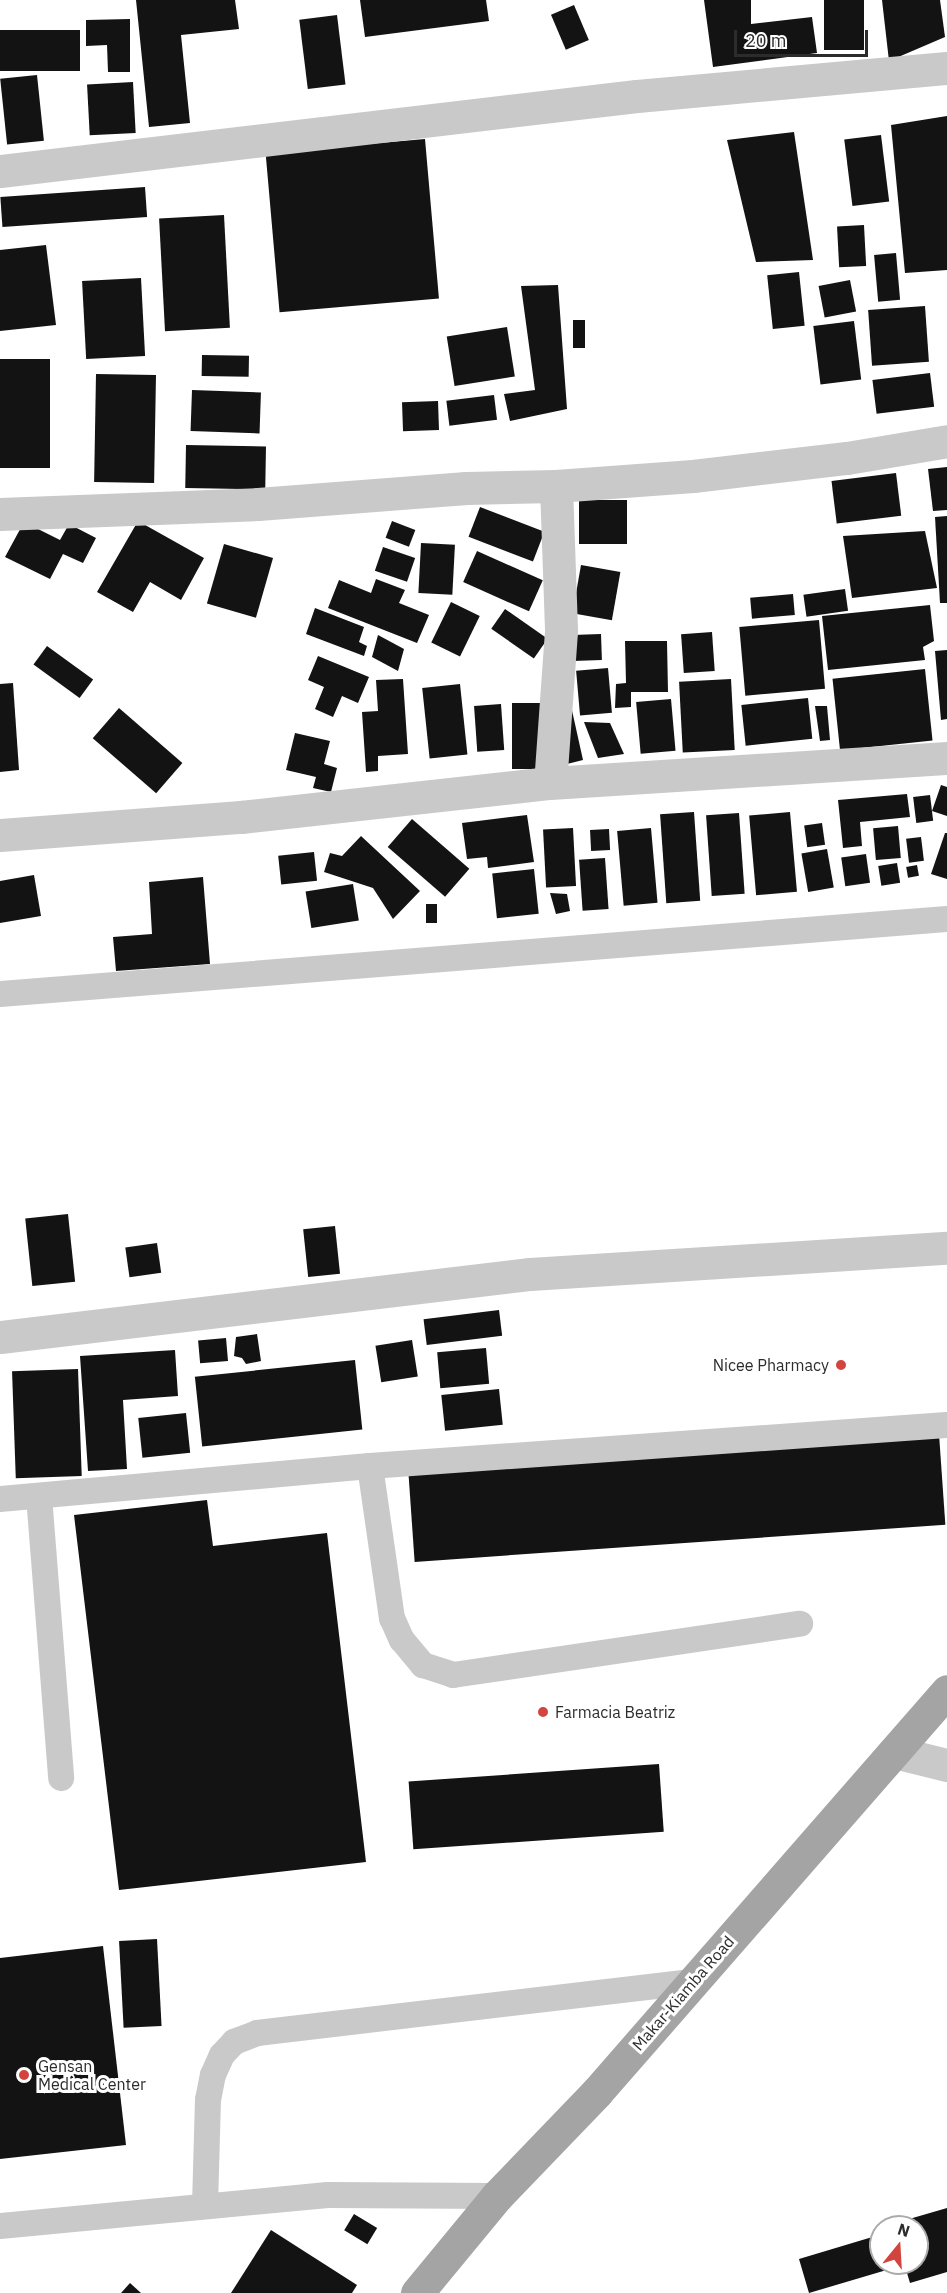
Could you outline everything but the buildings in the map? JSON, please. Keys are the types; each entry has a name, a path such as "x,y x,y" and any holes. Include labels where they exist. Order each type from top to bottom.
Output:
{"main road":[{"name":"Makar-Kiamba Road","path":"417,2293 497,2196 597,2092 947,1691"}],"street":[{"path":"0,171 637,96 947,68"},
{"path":"0,514 258,504 466,488 556,486 693,476 836,459 947,441"},
{"path":"550,783 561,631 556,486"},
{"path":"0,836 242,817 550,783 947,758"},
{"path":"0,1337 531,1274 947,1248"},
{"path":"894,1752 947,1765"}],"lane":[{"path":"0,994 947,919"},
{"path":"0,1499 370,1466 947,1425"},
{"path":"370,1466 392,1618 402,1640 423,1665 453,1675 800,1624"},
{"path":"39,1496 61,1778"},
{"path":"205,2206 208,2100 213,2075 222,2055 234,2042 257,2033 694,1982"},
{"path":"0,2226 328,2195 497,2196"}],"place":[{"name":"Nicee Pharmacy","path":"841,1365"},
{"name":"Farmacia Beatriz","path":"543,1712"},
{"name":"Gensan Medical Center","path":"24,2075"}]}
